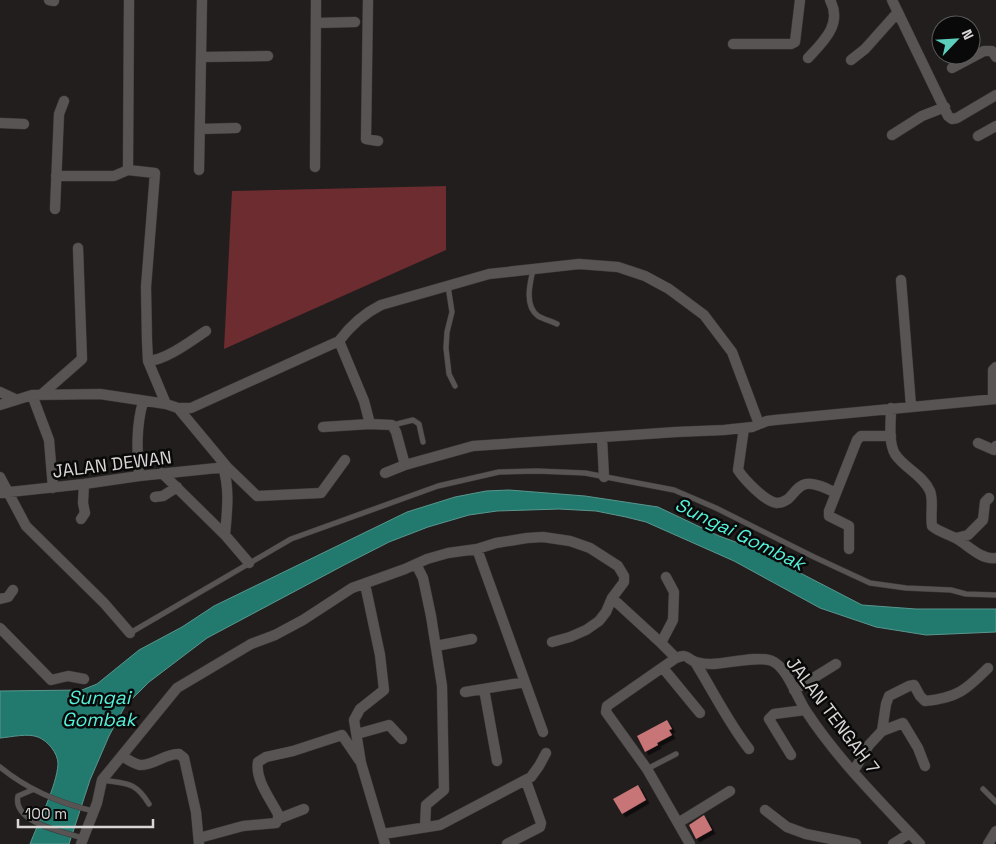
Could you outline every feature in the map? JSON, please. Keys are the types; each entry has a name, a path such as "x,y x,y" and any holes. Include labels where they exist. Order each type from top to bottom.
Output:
{"street":[{"path":"128,170 129,0"},
{"path":"199,170 202,0"},
{"path":"315,167 316,0"},
{"path":"368,0 366,139 378,141"},
{"path":"733,44 791,44 794,42 800,0"},
{"path":"808,58 830,34 834,12 830,0"},
{"path":"892,0 948,116 952,119 957,118 996,95"},
{"path":"851,60 865,49 898,12"},
{"path":"316,23 355,22"},
{"path":"952,68 984,51 992,51 996,58"},
{"path":"201,56 268,56"},
{"path":"54,209 59,114 64,101"},
{"path":"892,135 922,116 945,107"},
{"path":"0,123 24,124"},
{"path":"978,136 996,126"},
{"path":"200,129 236,128"},
{"path":"56,176 114,176 128,170 155,173 146,287 148,362 166,404"},
{"path":"36,395 82,359 78,248"},
{"path":"0,405 15,399 36,395 100,394 166,404 178,408 198,407 339,341 351,325 368,311 396,300 489,274 579,264 618,267 645,276 683,299 704,315 732,352 759,424"},
{"path":"901,280 911,406"},
{"path":"148,362 171,352 206,331"},
{"path":"339,341 364,401 370,424"},
{"path":"385,473 405,465 473,446 744,428 767,421 994,399 993,370 996,367"},
{"path":"0,392 15,399"},
{"path":"36,395 49,440 53,488"},
{"path":"139,476 137,451 138,419 143,402"},
{"path":"178,408 225,467 257,496 321,493 344,460"},
{"path":"890,408 894,453 918,476 929,490 932,526 938,531 956,538 981,555 990,559 996,558"},
{"path":"323,427 370,424 392,425 396,432 405,465"},
{"path":"744,428 738,470 744,480 770,500 776,503 783,502 791,497 798,487 806,484 817,485 836,493"},
{"path":"849,549 849,526 829,516 829,511 857,440 861,436 891,436"},
{"path":"602,438 604,477"},
{"path":"978,443 994,450 996,446"},
{"path":"225,467 228,501 225,535"},
{"name":"JALAN DEWAN","path":"4,493 225,467"},
{"path":"162,473 225,535 249,563"},
{"path":"0,477 4,493 26,526 104,603 130,633"},
{"path":"81,519 85,513 83,503 84,484"},
{"path":"155,497 163,496 177,487"},
{"path":"956,538 968,535 984,520 985,502 989,498"},
{"path":"81,839 89,810 102,780 177,688 251,644 275,635 303,620 352,588 427,559 477,549 496,543 527,538 570,541 590,548 618,566 624,576 624,582 599,621 586,630 552,642"},
{"path":"477,549 543,732"},
{"path":"416,564 423,578 442,686 444,790 426,805 425,827"},
{"path":"661,643 673,620 674,592 666,576"},
{"path":"366,584 380,655 384,690 360,709 354,720 361,763 384,839 425,827 440,825 526,781 535,773 546,753"},
{"path":"0,599 8,597 13,590"},
{"path":"612,598 676,658 607,706 606,712 647,769 690,844"},
{"path":"0,628 51,680 68,676 84,680"},
{"path":"436,646 472,639"},
{"name":"JALAN TENGAH 7","path":"676,658 688,657 695,662 710,664 762,659 772,661 780,667 805,710 853,772 920,844"},
{"path":"695,662 719,700 734,730 749,749"},
{"path":"794,690 836,664"},
{"path":"663,668 700,713"},
{"path":"882,731 886,704 889,696 895,692 914,685 925,701 950,696 962,692 988,668"},
{"path":"465,692 525,682"},
{"path":"484,689 497,761"},
{"path":"791,755 769,719 774,714 805,710"},
{"path":"853,772 869,745 882,731 903,723 918,748 925,766"},
{"path":"357,734 389,725 402,739"},
{"path":"278,819 278,814 259,778 258,762 266,757 293,751 342,735 361,763"},
{"path":"122,756 138,765 145,765 173,754 179,754 184,758 196,812 199,841 244,826 271,824 278,819 304,809"},
{"path":"507,844 540,827 541,823 526,781"},
{"path":"678,824 730,791"},
{"path":"765,810 787,827 806,834 856,844"},
{"path":"988,844 996,831"},
{"path":"893,844 910,832"}],"lane":[{"path":"533,269 529,286 533,311 538,316 557,324"},
{"path":"448,286 452,312 447,332 446,348 449,374 455,386"},
{"path":"392,425 413,420 419,424 423,442"},
{"path":"130,633 291,539 438,486 499,472 537,470 585,473 674,490 716,508 870,583 906,588 951,590 966,594 996,595"},
{"path":"647,769 676,754"},
{"path":"0,767 32,790 89,810"},
{"path":"102,780 133,785 141,792 149,804"},
{"path":"983,789 996,802"},
{"path":"32,790 18,796 17,801 24,816 34,822 81,839"}],"shaded area":[{"path":"446,186 446,250 224,349 232,191"}],"water":[{"name":"Sungai Gombak","path":"509,490 585,496 658,507 719,536 752,548 862,605 916,609 996,609 996,632 926,635 876,627 820,608 734,561 646,522 626,517 596,511 559,509 497,511 469,515 428,527 389,542 207,638 149,682 125,706 109,736 90,780 69,844 30,844 47,804 57,773 58,760 52,748 38,737 24,735 0,738 0,691 82,690 97,684 139,650 182,627 214,606 407,512 455,497 486,491"}],"building":[{"path":"667,720 672,729 669,730 672,735 645,752 637,736"},
{"path":"638,785 646,800 622,814 613,799"},
{"path":"704,815 712,830 696,839 689,825"}]}
